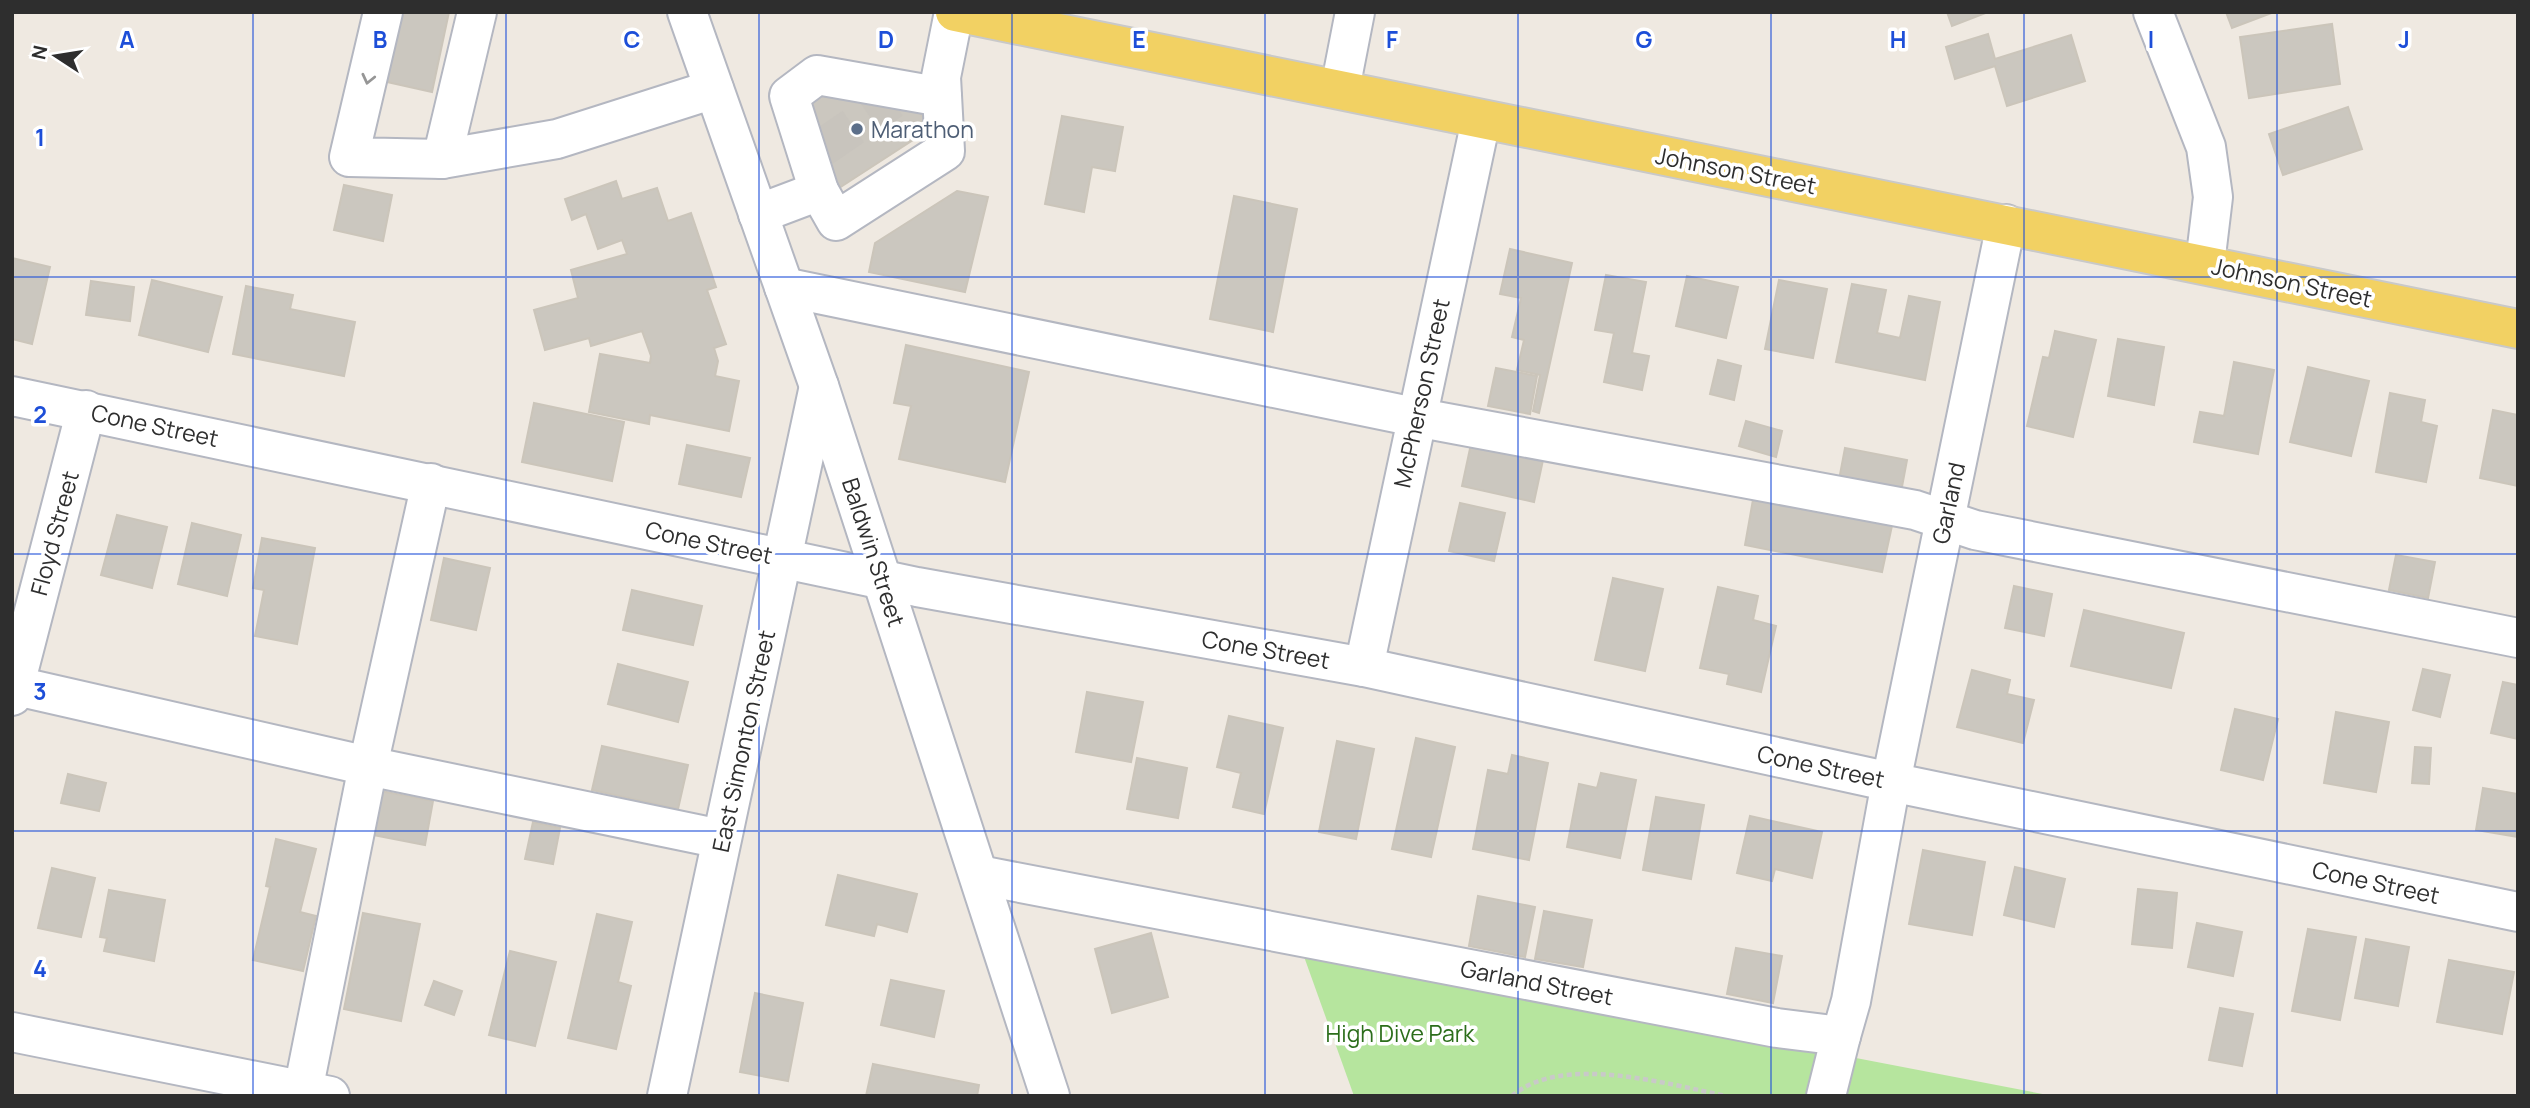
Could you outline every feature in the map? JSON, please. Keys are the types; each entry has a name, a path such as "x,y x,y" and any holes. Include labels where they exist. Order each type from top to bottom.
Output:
{"main road":[{"name":"Johnson Street","path":"970,14 2518,329"}],"street":[{"path":"383,12 349,158 442,159 556,139 714,89"},
{"path":"442,159 477,12"},
{"name":"Baldwin Street","path":"687,12 884,579 1050,1096"},
{"path":"1340,89 1355,12"},
{"path":"2153,12 2206,147 2213,197 2205,264"},
{"path":"942,97 898,96 817,75 789,96 836,221 945,151 942,77 970,14"},
{"name":"McPherson Street","path":"1364,667 1415,417 1481,120"},
{"path":"758,214 817,166"},
{"name":"Garland","path":"1891,782 2006,224"},
{"path":"784,287 1415,417 1915,510 1975,530 2518,638"},
{"name":"East Simonton Street","path":"667,1096 819,386"},
{"name":"Cone Street","path":"12,396 884,579 1364,667 1891,782 2518,912"},
{"name":"Floyd Street","path":"13,689 86,410"},
{"path":"12,1032 312,1094 369,766 431,483"},
{"path":"13,689 721,839"},
{"path":"1826,1096 1851,1001 1891,782"},
{"name":"Garland Street","path":"979,874 1777,1028 1841,1036"}],"path":[{"path":"1512,1096 1552,1077 1594,1074 1726,1096"}],"green space":[{"name":"High Dive Park","path":"1302,951 2053,1096 1354,1096"}],"building":[{"path":"392,12 449,12 432,92 378,80"},
{"path":"1947,12 1988,12 1952,26"},
{"path":"2226,12 2274,12 2232,28"},
{"path":"2332,24 2340,84 2249,98 2240,37"},
{"path":"1988,34 1995,59 2071,35 2085,81 2007,106 1995,66 1955,79 1946,47"},
{"path":"826,87 915,105 930,129 836,190 807,100"},
{"path":"2348,107 2362,149 2283,175 2269,134"},
{"path":"1062,116 1123,127 1115,171 1092,167 1084,212 1045,204"},
{"path":"616,181 622,199 657,188 668,221 691,213 716,287 707,290 726,344 714,348 718,361 715,376 739,381 729,431 650,415 649,424 589,412 600,354 650,363 651,356 642,331 591,346 589,338 545,350 534,310 578,298 571,270 627,254 622,240 598,249 586,214 572,220 565,199"},
{"path":"344,185 392,195 383,241 334,230"},
{"path":"957,191 988,197 965,292 869,272 875,243"},
{"path":"1234,196 1297,209 1273,332 1210,319"},
{"path":"1510,249 1572,263 1539,413 1533,411 1540,375 1517,370 1524,340 1512,337 1521,298 1500,294"},
{"path":"12,258 50,267 32,344 12,339"},
{"path":"1606,275 1646,282 1632,353 1649,356 1642,390 1604,382 1614,333 1595,330"},
{"path":"1687,276 1738,287 1726,338 1676,326"},
{"path":"152,280 222,297 208,352 139,335"},
{"path":"1779,280 1827,289 1813,358 1765,349"},
{"path":"91,281 134,287 130,321 86,315"},
{"path":"1852,284 1886,290 1877,333 1900,338 1909,296 1940,302 1925,380 1836,362"},
{"path":"246,286 293,295 290,309 355,322 344,376 233,354"},
{"path":"2055,331 2096,340 2073,437 2027,426 2043,357 2049,358"},
{"path":"2118,339 2164,347 2154,405 2108,396"},
{"path":"906,345 1029,372 1005,482 899,459 911,406 894,403"},
{"path":"1718,360 1741,366 1734,400 1710,394"},
{"path":"2234,362 2274,370 2258,454 2194,442 2200,412 2224,416"},
{"path":"2308,367 2369,381 2351,456 2290,442"},
{"path":"1496,368 1537,376 1530,414 1488,406"},
{"path":"2390,393 2425,400 2421,422 2437,426 2426,482 2376,472"},
{"path":"534,403 624,422 612,481 522,462"},
{"path":"2493,410 2518,415 2518,486 2480,478"},
{"path":"1746,421 1782,431 1776,457 1739,446"},
{"path":"1471,444 1543,460 1534,502 1462,486"},
{"path":"687,445 750,458 741,497 679,484"},
{"path":"1845,448 1907,460 1901,492 1839,480"},
{"path":"1754,494 1893,521 1882,572 1745,545"},
{"path":"1460,503 1505,513 1494,561 1449,551"},
{"path":"117,515 167,527 152,588 101,575"},
{"path":"192,523 241,535 227,596 178,584"},
{"path":"262,538 315,548 297,644 255,636 264,590 253,588"},
{"path":"2396,555 2435,562 2428,598 2389,590"},
{"path":"444,558 490,568 476,630 431,620"},
{"path":"1613,578 1663,589 1645,671 1595,660"},
{"path":"2014,586 2052,594 2044,636 2005,628"},
{"path":"1718,587 1758,596 1753,620 1776,626 1761,692 1727,684 1729,674 1700,668"},
{"path":"632,590 702,606 693,645 623,630"},
{"path":"2084,610 2184,633 2171,688 2071,666"},
{"path":"618,664 688,682 678,722 608,704"},
{"path":"2423,669 2450,675 2440,717 2413,710"},
{"path":"1972,670 2010,680 2007,694 2034,700 2023,743 1957,727"},
{"path":"2503,682 2518,685 2518,739 2491,733"},
{"path":"1087,692 1143,702 1131,762 1076,752"},
{"path":"2235,709 2278,719 2263,780 2221,770"},
{"path":"2336,712 2389,722 2376,792 2324,783"},
{"path":"1229,716 1283,728 1264,814 1233,807 1241,773 1217,767"},
{"path":"1416,738 1455,747 1431,857 1392,849"},
{"path":"1337,741 1374,749 1356,839 1319,832"},
{"path":"602,746 688,765 678,809 592,790"},
{"path":"2415,747 2431,748 2429,784 2412,783"},
{"path":"1512,755 1548,763 1529,860 1473,849 1488,770 1508,774"},
{"path":"1137,758 1187,768 1178,818 1127,809"},
{"path":"1601,773 1636,780 1620,858 1567,847 1579,784 1597,788"},
{"path":"68,774 106,783 99,811 61,803"},
{"path":"2483,788 2518,794 2518,837 2476,830"},
{"path":"381,791 433,801 425,845 373,835"},
{"path":"1656,797 1704,805 1691,879 1643,870"},
{"path":"1750,816 1822,832 1812,878 1775,869 1772,881 1737,873"},
{"path":"533,822 560,828 553,864 525,859"},
{"path":"276,839 316,849 300,912 316,916 303,971 253,960 270,887 266,886"},
{"path":"1923,850 1985,862 1972,935 1909,924"},
{"path":"2015,867 2065,879 2054,927 2004,915"},
{"path":"52,868 95,878 81,937 38,928"},
{"path":"838,875 917,894 907,932 877,924 874,936 826,925"},
{"path":"2138,889 2177,893 2172,948 2132,944"},
{"path":"109,890 165,900 154,961 104,951 107,938 100,937"},
{"path":"1478,896 1535,907 1525,957 1469,946"},
{"path":"1544,911 1592,920 1583,967 1535,959"},
{"path":"363,913 420,924 401,1021 344,1009"},
{"path":"597,914 632,922 618,982 631,986 616,1049 568,1038"},
{"path":"2197,923 2242,932 2233,976 2188,967"},
{"path":"2308,929 2356,937 2340,1020 2292,1011"},
{"path":"1151,933 1168,997 1112,1013 1095,949"},
{"path":"2366,939 2409,947 2398,1006 2355,998"},
{"path":"1736,948 1782,956 1773,1003 1727,994"},
{"path":"510,951 556,962 535,1046 489,1035"},
{"path":"2449,960 2514,972 2502,1034 2437,1022"},
{"path":"891,980 944,991 934,1037 881,1025"},
{"path":"434,981 462,991 454,1015 425,1005"},
{"path":"755,993 803,1003 788,1081 740,1072"},
{"path":"2220,1008 2253,1014 2242,1066 2209,1060"},
{"path":"873,1064 979,1085 977,1096 866,1096"}],"tunnel":[{"path":"822,148 892,100"}],"place":[{"name":"Marathon","path":"857,129"}]}
